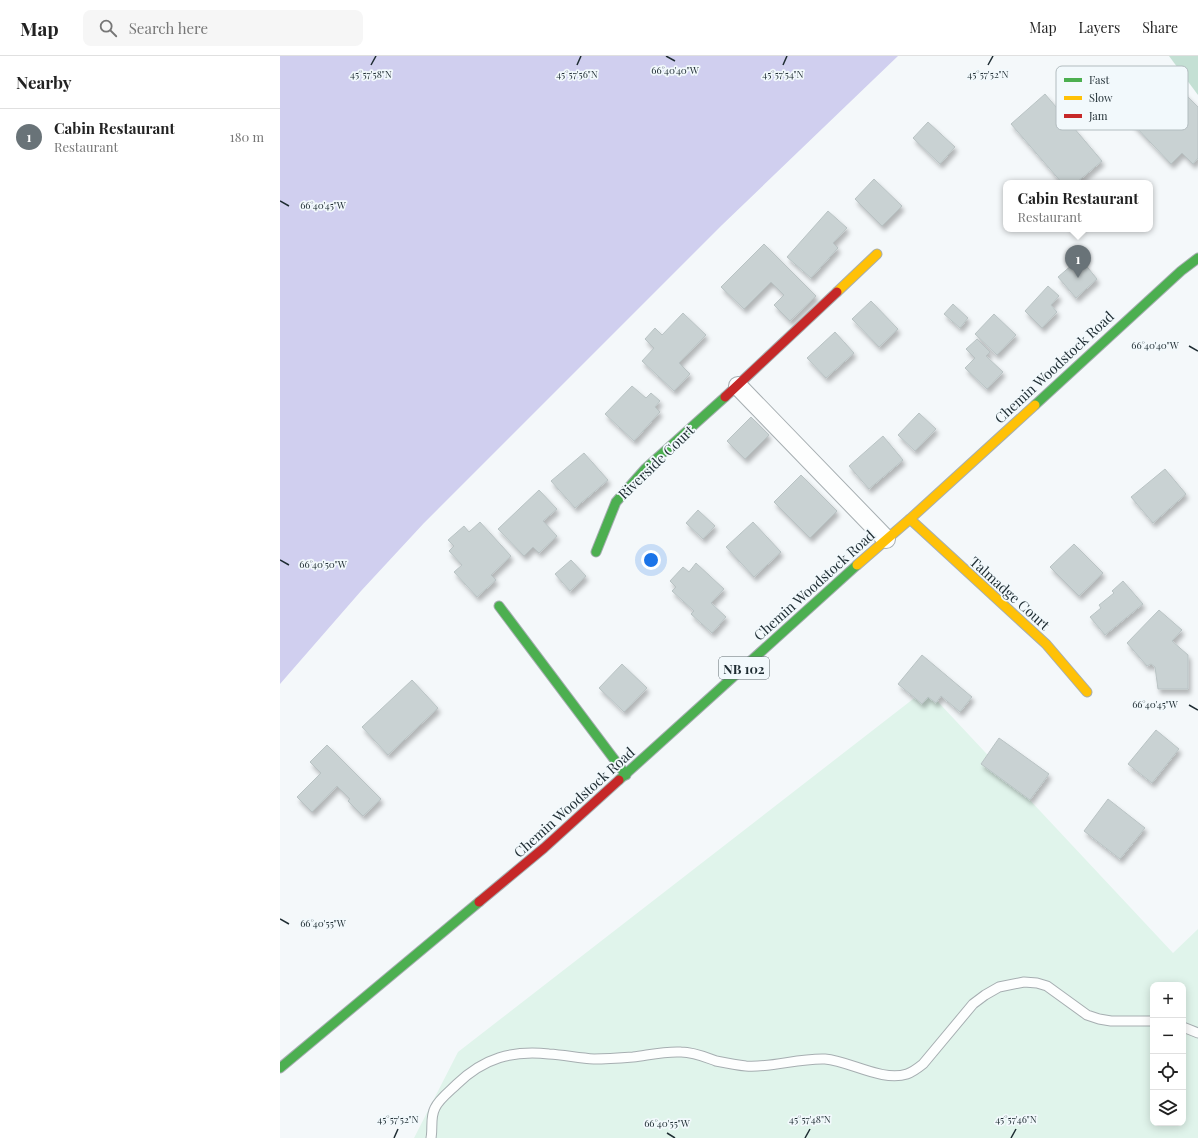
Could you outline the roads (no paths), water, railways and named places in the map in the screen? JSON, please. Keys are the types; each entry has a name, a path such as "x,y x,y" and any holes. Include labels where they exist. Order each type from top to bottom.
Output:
{"main road":[{"name":"Riverside Court","path":"596,552 616,502 646,468 738,386 877,254"},
{"name":"Chemin Woodstock Road","path":"280,1068 544,848 910,519 1170,280 1198,258"},
{"name":"Talmadge Court","path":"910,519 1046,644 1087,692"},
{"path":"499,606 626,774"}],"street":[{"path":"738,386 886,539"}],"lane":[{"path":"431,1138 432,1117 439,1102 466,1075 482,1065 504,1055 530,1053 608,1059 665,1052 682,1052 698,1054 723,1062 748,1066 806,1059 826,1060 841,1062 875,1073 887,1075 906,1074 922,1064 973,1004 985,995 999,988 1024,982 1037,982 1047,986 1088,1014 1098,1019 1112,1021 1150,1021"},
{"path":"1186,1028 1198,1033"}],"water":[{"path":"280,56 898,56 722,225 424,523 361,591 280,684"}],"place":[{"name":"Cabin Restaurant","path":"1078,278"}]}
